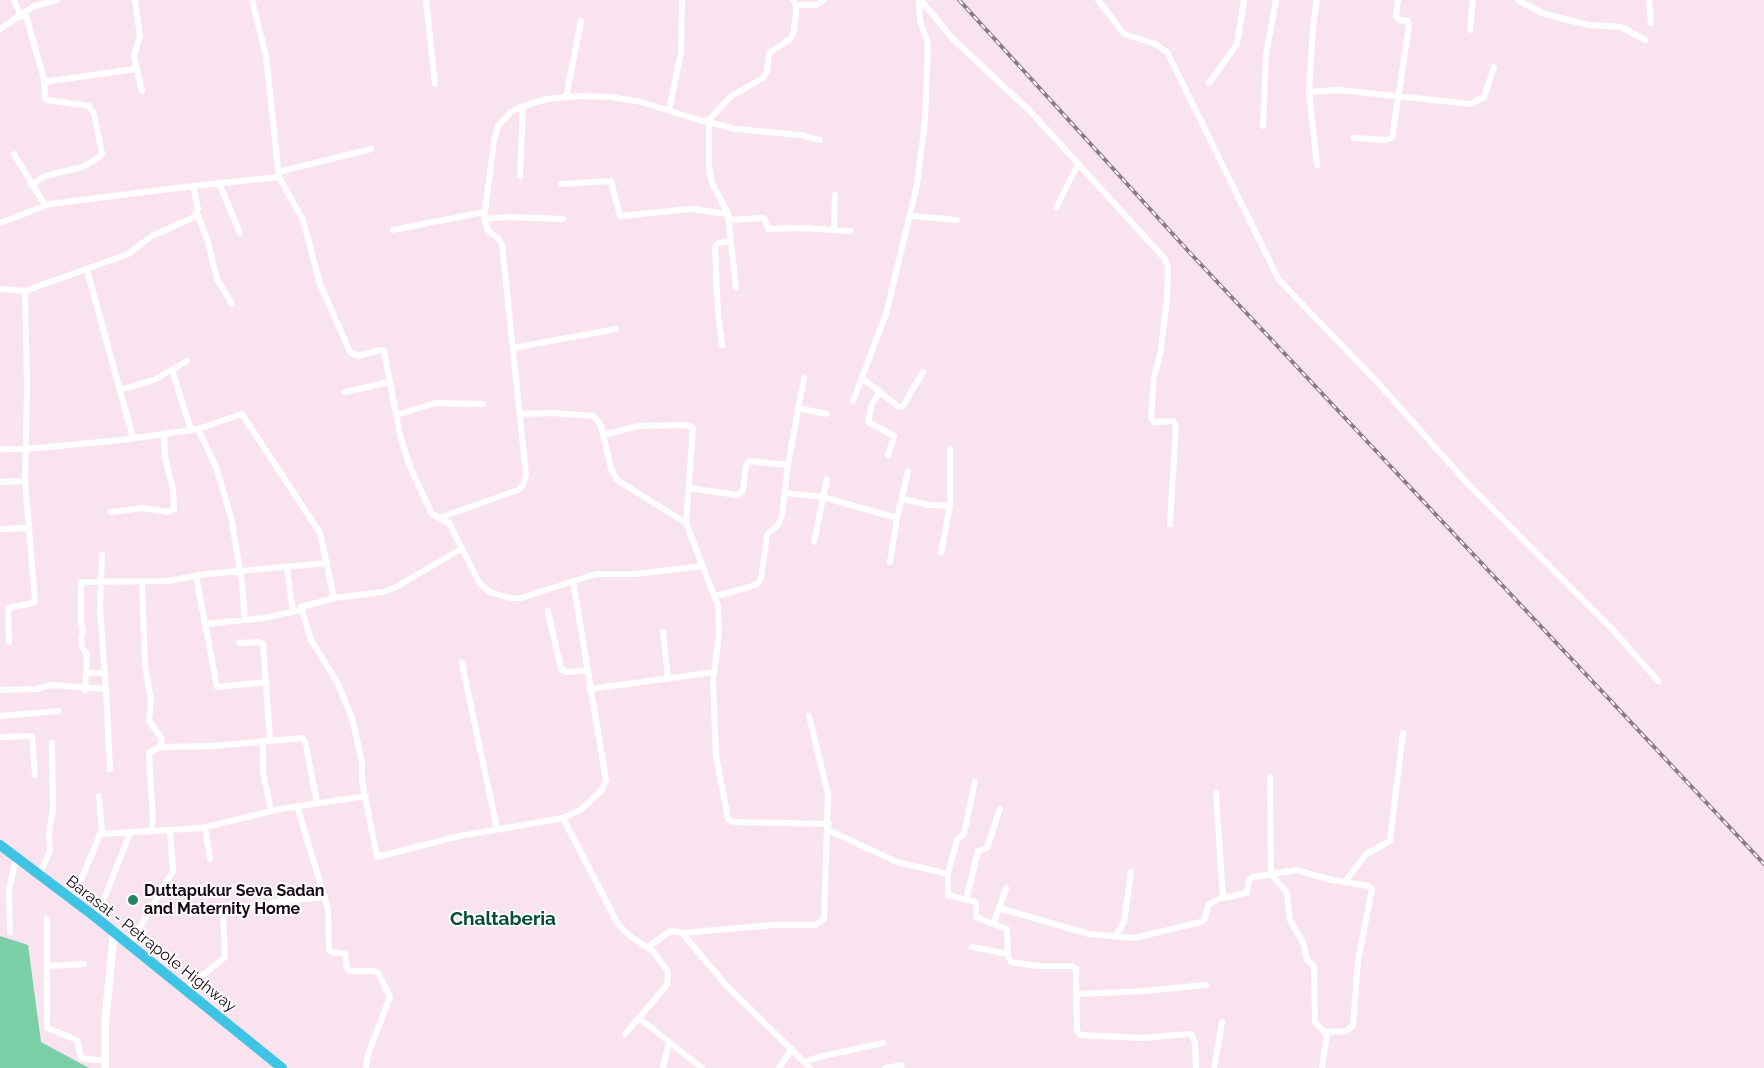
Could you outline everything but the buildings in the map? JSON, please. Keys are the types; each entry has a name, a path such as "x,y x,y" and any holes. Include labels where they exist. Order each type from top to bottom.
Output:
{"highway":[{"name":"Barasat - Petrapole Highway","path":"0,845 130,944 282,1068"}],"street":[{"path":"14,0 23,14 44,82 47,100 85,104 92,109 102,153 99,158 83,167 45,176 31,185"},
{"path":"0,30 34,6 57,0"},
{"path":"135,0 140,36 134,52 135,69 142,90"},
{"path":"252,0 266,56 279,175 303,220 320,284 350,352 358,356 383,350 402,442 410,467 432,514 449,523 461,549 484,588 509,598 520,598 596,574 636,574 703,566"},
{"path":"426,0 435,84"},
{"path":"669,110 681,53 682,0"},
{"path":"736,288 728,217 712,183 709,167 709,121 730,97 765,75 769,53 787,43 793,34 794,2 816,5 824,0"},
{"path":"920,0 952,38 1030,111 1164,258 1168,266 1167,299 1160,355 1154,377 1150,418 1154,422 1173,421 1176,425 1170,524"},
{"path":"853,401 886,314 911,216 920,162 927,76 928,38 920,21 920,0"},
{"path":"1098,0 1124,34 1155,44 1167,52 1279,280 1379,384 1467,483 1613,630 1658,682"},
{"path":"1209,83 1238,44 1244,0"},
{"path":"1263,126 1266,54 1276,0"},
{"path":"1317,0 1313,26 1309,92 1317,165"},
{"path":"1354,138 1390,139 1409,26 1409,22 1399,20 1396,16 1398,0"},
{"path":"1470,30 1473,0"},
{"path":"1518,0 1542,12 1572,21 1590,25 1621,27 1645,40"},
{"path":"1649,0 1650,23"},
{"path":"566,97 580,21"},
{"path":"1309,92 1340,90 1471,104 1484,97 1494,66"},
{"path":"44,82 135,69"},
{"path":"440,518 518,490 523,485 526,475 502,244 498,238 488,231 484,219 498,126 511,112 535,101 566,97 611,97 669,110 702,121 709,121 736,129 801,135 820,140"},
{"path":"520,176 523,106"},
{"path":"0,223 45,205 279,175 371,149"},
{"path":"14,154 31,185 45,205"},
{"path":"1056,208 1078,164"},
{"path":"561,184 611,181 620,216 691,210 728,217 764,218 768,229 802,228 850,231"},
{"path":"219,183 240,233"},
{"path":"193,186 197,213 208,242 217,279 232,304"},
{"path":"834,230 835,195"},
{"path":"393,230 484,212"},
{"path":"0,289 25,291 87,270 128,254 152,236 194,217 197,213"},
{"path":"911,216 957,220"},
{"path":"484,219 507,217 563,219"},
{"path":"722,344 718,314 715,246 718,243 731,241"},
{"path":"87,270 133,438"},
{"path":"9,642 8,608 33,603 35,600 25,481 25,291"},
{"path":"513,348 616,329"},
{"path":"120,390 154,380 186,361"},
{"path":"172,370 194,430 221,483 241,572 245,620"},
{"path":"862,378 896,406 903,406 923,372"},
{"path":"715,596 743,589 759,581 765,538 768,531 781,521 797,408 804,378"},
{"path":"345,392 390,382"},
{"path":"880,391 872,404 868,419 870,425 894,436 888,455"},
{"path":"396,415 435,403 483,404"},
{"path":"797,408 828,414"},
{"path":"0,449 26,449 194,430 239,414 244,416 320,532 334,598"},
{"path":"520,414 588,414 598,420 611,468 617,480 686,523"},
{"path":"603,434 638,426 691,425 695,433 686,523 715,596 719,634 714,672 716,756 728,818 733,822 828,827 897,862 948,874"},
{"path":"111,512 148,508 168,512 174,509 174,490 165,457 164,434"},
{"path":"942,553 952,484 950,449"},
{"path":"690,488 737,495 743,491 747,462 754,460 788,464"},
{"path":"890,562 897,518 908,472"},
{"path":"814,542 827,479"},
{"path":"0,482 25,481"},
{"path":"785,493 824,497 897,518"},
{"path":"902,499 934,506 950,506"},
{"path":"0,529 28,528"},
{"path":"461,549 396,587 370,594 334,598 303,605 302,610 311,640 337,682 352,718 362,762 362,778 377,857 497,829 563,818 580,810 601,791 606,780 573,581"},
{"path":"102,555 100,609 110,769"},
{"path":"85,690 86,652 82,648 81,638 83,631 80,584 83,581 168,581 196,576 327,563"},
{"path":"287,567 293,612"},
{"path":"196,576 217,687 267,682"},
{"path":"142,582 145,664 151,700 149,721 161,735 162,745 159,747"},
{"path":"206,624 245,620 302,610"},
{"path":"548,611 561,669 567,672 587,670"},
{"path":"662,632 668,678"},
{"path":"238,643 262,642 267,682 266,741 263,772 271,811"},
{"path":"462,663 497,829"},
{"path":"590,689 714,672"},
{"path":"86,674 104,673"},
{"path":"0,690 37,688 51,685 85,690 106,690"},
{"path":"0,716 58,711"},
{"path":"648,947 669,932 674,931 682,933 820,923 825,914 828,794 809,716"},
{"path":"1345,882 1369,851 1390,841 1403,733"},
{"path":"0,737 32,736 35,775"},
{"path":"151,832 153,819 149,756 150,752 159,747 213,746 298,737 304,739 317,803"},
{"path":"39,876 50,851 49,833 53,809 52,743"},
{"path":"1000,908 1086,934 1140,937 1201,922 1205,919 1208,905 1222,897 1245,894 1250,880 1271,874 1300,870 1345,882 1369,886 1372,892 1358,960 1353,1026 1346,1031 1326,1032 1318,1027 1315,1022 1314,967 1307,959 1303,943 1290,920 1287,893 1271,874 1270,777"},
{"path":"975,782 964,834 957,840 948,874 948,894 977,904 976,918 1007,929 1008,954 1011,962 1038,966 1072,966 1076,969 1077,1031 1080,1035 1142,1038 1192,1035 1195,1043 1196,1068"},
{"path":"1216,793 1222,897"},
{"path":"99,796 102,834"},
{"path":"73,900 98,836 102,834 170,831 205,827 271,811 366,796"},
{"path":"297,806 329,913 329,950 345,954 347,968 350,971 373,971 378,974 390,997 368,1054 366,1068"},
{"path":"966,900 978,851 987,848 1000,809"},
{"path":"563,818 618,924 631,936 648,947 668,972 669,980 667,985 625,1034"},
{"path":"205,827 210,860"},
{"path":"130,944 173,871 170,831"},
{"path":"94,916 106,894 130,833"},
{"path":"10,932 9,890 16,858"},
{"path":"1115,937 1124,922 1131,872"},
{"path":"994,923 1006,888"},
{"path":"186,990 225,957 223,912 260,908 274,902 325,897"},
{"path":"47,919 48,1028 78,1040 81,1058 105,1064 105,1024 114,932"},
{"path":"682,933 726,985 810,1068"},
{"path":"972,947 1008,954"},
{"path":"48,966 84,964"},
{"path":"1077,994 1144,991 1206,985"},
{"path":"638,1018 702,1068"},
{"path":"1214,1068 1222,1022"},
{"path":"1322,1068 1326,1032"},
{"path":"664,1068 669,1042"},
{"path":"804,1062 883,1043"},
{"path":"780,1068 792,1049"},
{"path":"885,1068 902,1064"}],"green space":[{"path":"0,936 28,945 41,1042 89,1068 0,1068"}],"railway":[{"path":"959,0 1191,254 1764,864"}],"place":[{"name":"Duttapukur Seva Sadan and Maternity Home","path":"133,900"}],"district":[{"name":"Chaltaberia","path":"503,919"}]}
